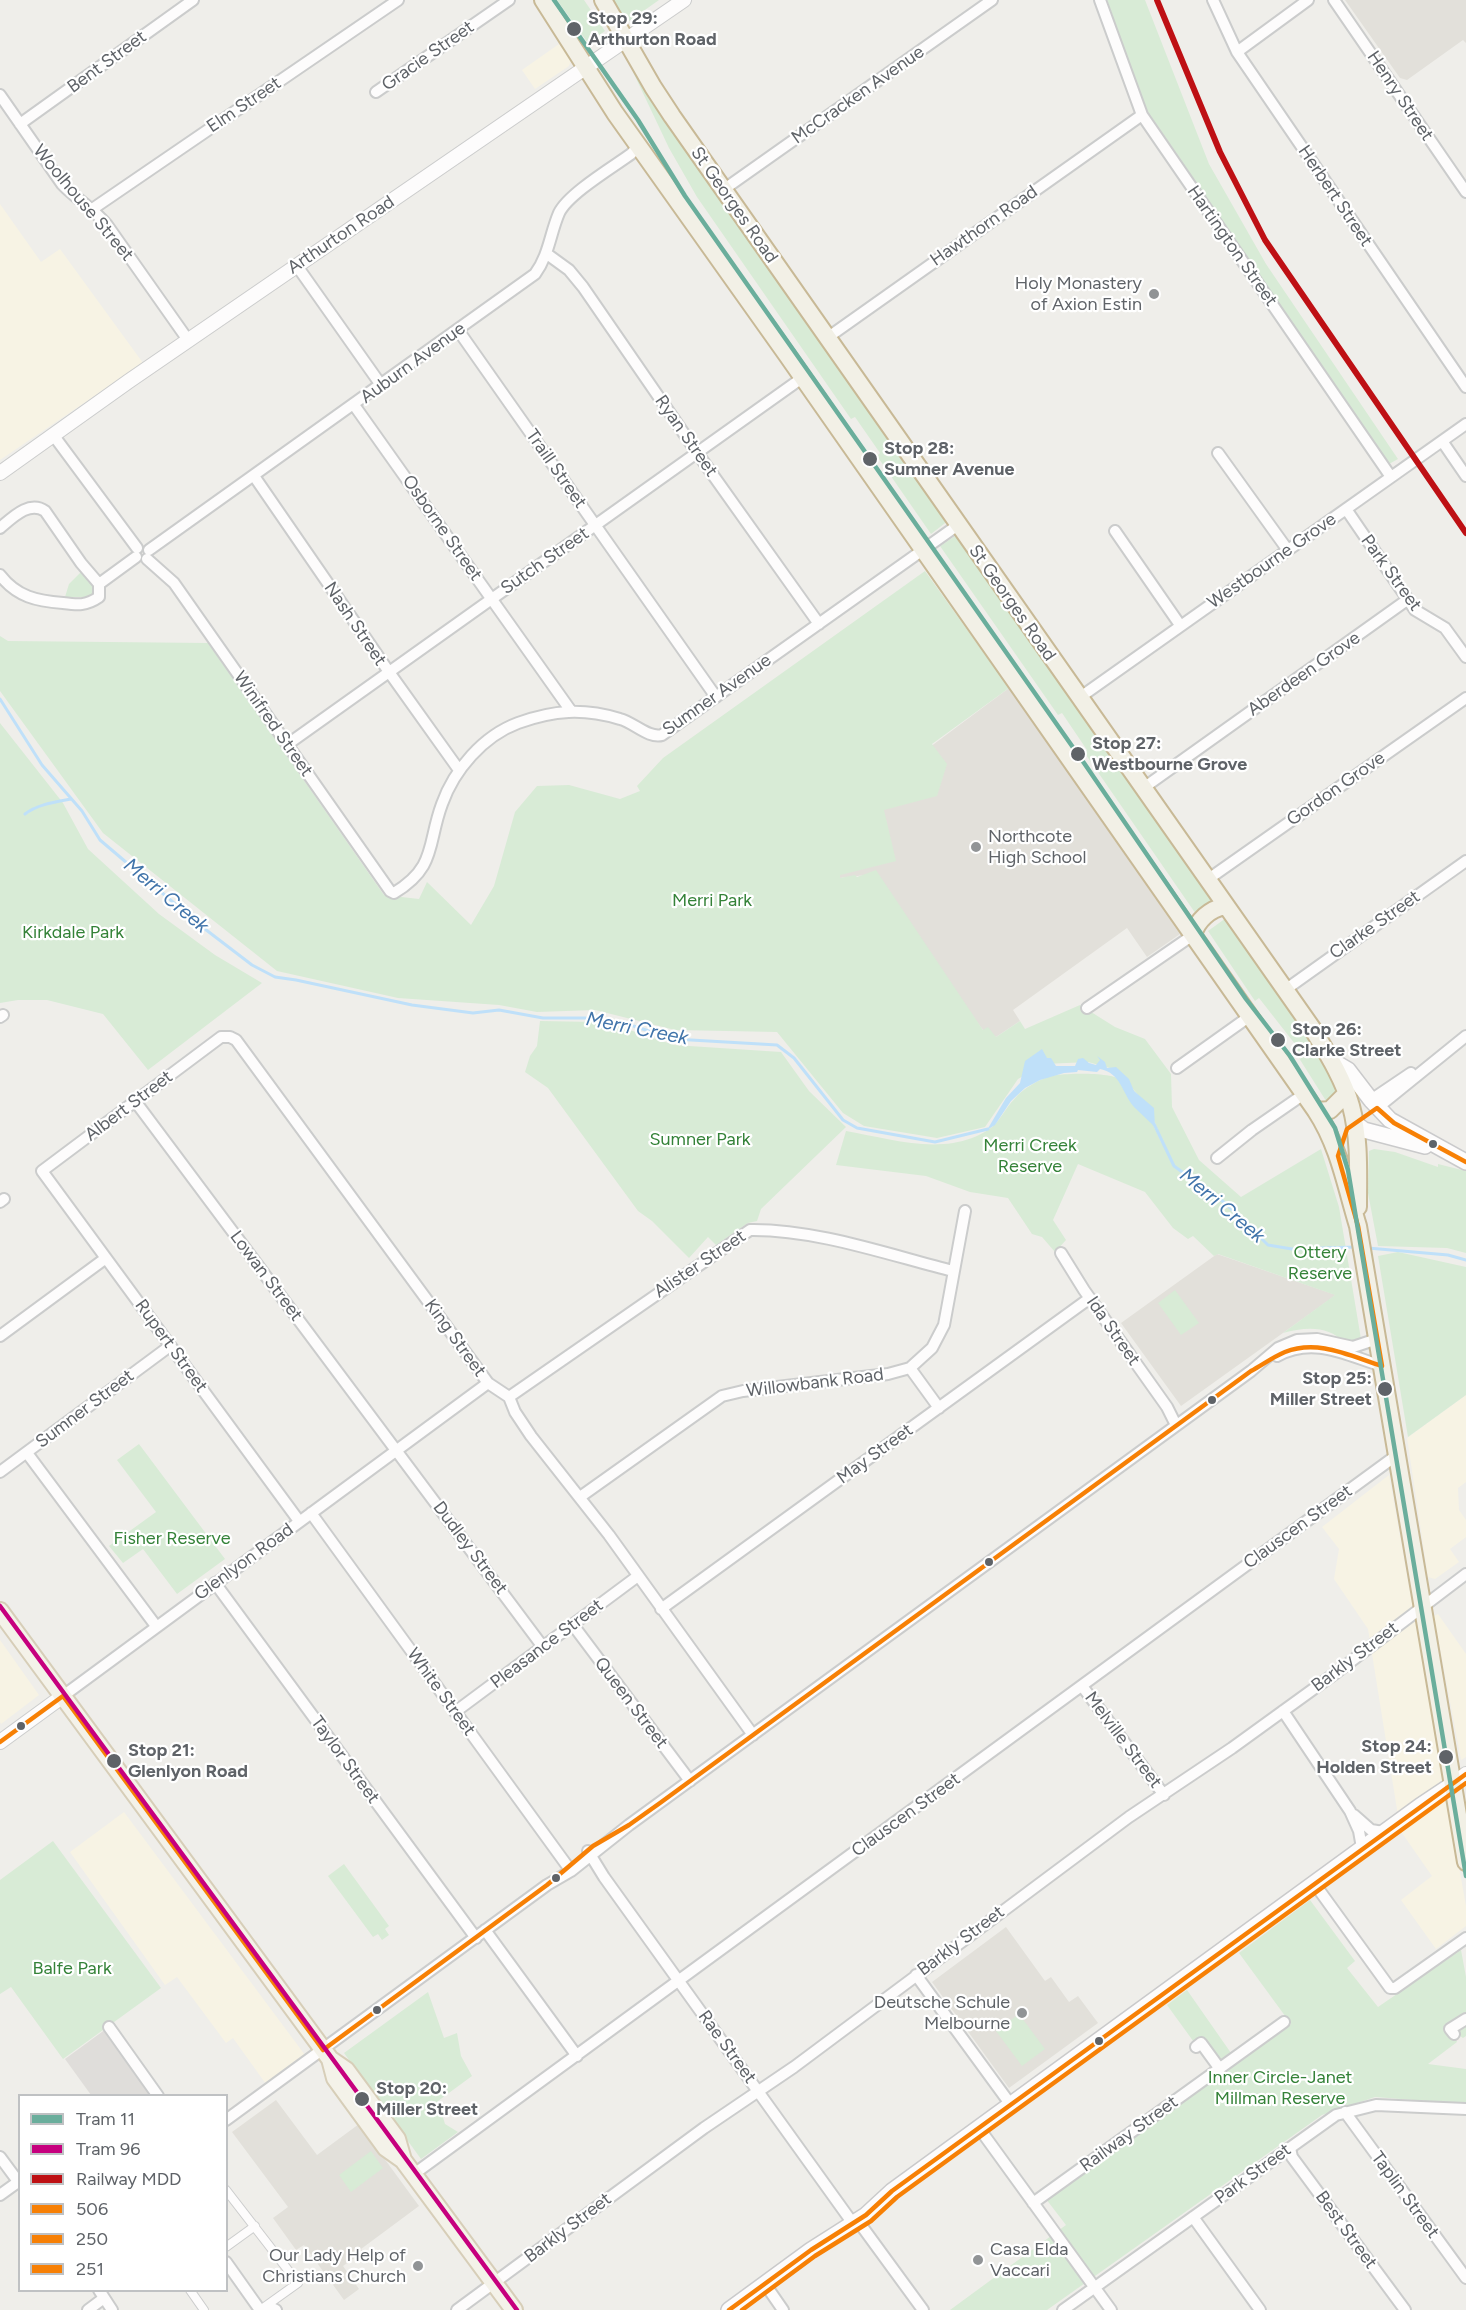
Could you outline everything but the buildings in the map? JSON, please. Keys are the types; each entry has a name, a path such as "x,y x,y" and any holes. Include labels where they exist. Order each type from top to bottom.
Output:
{"highway":[{"name":"St Georges Road","path":"543,0 615,113 1328,1130 1358,1226 1423,1606 1459,1779 1466,1862"},
{"name":"St Georges Road","path":"603,0 653,87 723,190 1312,1028 1347,1093 1355,1123 1358,1145 1358,1226"},
{"path":"1193,935 1219,920 1226,908"},
{"path":"1316,1111 1330,1110 1347,1093"},
{"path":"1316,1111 1331,1122 1344,1125 1355,1123"},
{"path":"1339,1160 1346,1131 1355,1123"}],"main road":[{"path":"1331,1060 1348,1070 1378,1108 1443,1151 1466,1162"},
{"path":"1378,1108 1355,1123 1364,1130 1443,1151"},
{"path":"0,1611 326,2054 346,2070 397,2139 403,2160 514,2310"},
{"path":"729,2310 1383,1832 1459,1779"}],"street":[{"name":"Bent Street","path":"20,124 193,0"},
{"name":"Elm Street","path":"91,210 398,0"},
{"name":"Gracie Street","path":"376,92 509,0"},
{"name":"Arthurton Road","path":"0,473 188,340 684,0"},
{"name":"McCracken Avenue","path":"723,190 992,0"},
{"name":"Hartington Street","path":"1100,0 1142,115 1391,477"},
{"name":"Herbert Street","path":"1214,0 1237,52 1466,387"},
{"path":"1237,52 1308,0"},
{"name":"Henry Street","path":"1334,0 1466,192"},
{"name":"Woolhouse Street","path":"0,95 62,184 72,196 107,225 188,340"},
{"name":"Hawthorn Road","path":"827,338 1142,115"},
{"name":"Auburn Avenue","path":"0,575 10,587 37,601 82,605 99,597 99,584 354,405 535,274 547,254 560,212 569,199 632,154 639,145"},
{"name":"Ryan Street","path":"547,254 569,270 583,287 819,624"},
{"path":"297,266 381,385"},
{"name":"Traill Street","path":"458,330 716,697"},
{"name":"Sutch Street","path":"288,744 802,378"},
{"name":"Osborne Street","path":"354,405 571,711"},
{"name":"Westbourne Grove","path":"1079,698 1466,424"},
{"name":"Winifred Street","path":"54,436 142,553 174,583 390,891 394,893"},
{"path":"1442,441 1466,476"},
{"path":"1218,453 1287,549"},
{"name":"Nash Street","path":"254,476 388,672 459,770"},
{"path":"0,528 32,506 39,507 45,511 81,563 99,584"},
{"name":"Park Street","path":"1346,509 1414,610 1445,628 1466,657"},
{"name":"Sumner Avenue","path":"394,893 408,885 423,867 432,849 442,803 459,770 481,747 515,724 551,712 571,711 624,720 658,736 957,525"},
{"path":"1115,531 1180,625"},
{"name":"Aberdeen Grove","path":"1142,789 1407,600"},
{"name":"Gordon Grove","path":"1207,880 1466,698"},
{"name":"Clarke Street","path":"1286,990 1466,861"},
{"path":"1087,1008 1193,935"},
{"path":"1177,1068 1250,1016"},
{"path":"1378,1108 1466,1036"},
{"name":"King Street","path":"216,1040 221,1037 236,1040 488,1383 509,1396"},
{"name":"Albert Street","path":"42,1171 216,1040"},
{"path":"1217,1158 1252,1130 1304,1094"},
{"name":"Lowan Street","path":"135,1101 396,1450"},
{"name":"Rupert Street","path":"42,1171 299,1521"},
{"name":"Willowbank Road","path":"580,1497 722,1396 743,1391 888,1374 910,1368 932,1348 944,1325 965,1211"},
{"name":"Alister Street","path":"509,1396 750,1230 806,1234 954,1271"},
{"name":"Ida Street","path":"1061,1253 1090,1298 1179,1423"},
{"path":"0,1336 106,1258"},
{"name":"May Street","path":"661,1609 1090,1298"},
{"path":"228,2119 326,2054 485,1930 1251,1371 1278,1348 1297,1340 1317,1339 1353,1347 1377,1339"},
{"name":"Sumner Street","path":"0,1472 170,1346"},
{"path":"1251,1371 1285,1352 1314,1346 1334,1349 1382,1366"},
{"path":"910,1368 939,1408"},
{"name":"Glenlyon Road","path":"0,1742 488,1383"},
{"path":"509,1396 515,1412 531,1436 580,1497 753,1735"},
{"name":"Dudley Street","path":"396,1450 543,1647"},
{"path":"27,1452 156,1626"},
{"name":"Clauscen Street","path":"414,2174 680,1982 1397,1455"},
{"name":"White Street","path":"311,1513 569,1868"},
{"name":"Barkly Street","path":"457,2310 794,2067 1129,1817 1283,1711 1466,1574"},
{"name":"Pleasance Street","path":"455,1712 638,1576"},
{"name":"Taylor Street","path":"215,1583 476,1938"},
{"name":"Queen Street","path":"573,1625 690,1781"},
{"name":"Melville Street","path":"1082,1686 1164,1795"},
{"path":"1283,1711 1350,1810 1359,1831 1362,1848"},
{"path":"1350,1810 1371,1830 1383,1832"},
{"name":"Rae Street","path":"587,1855 758,2091 923,2310"},
{"path":"1314,1883 1389,1987 1396,1988 1466,1938"},
{"path":"485,1930 577,2056"},
{"path":"916,1975 1011,2104"},
{"path":"1454,2034 1450,2030 1466,2019"},
{"name":"Railway Street","path":"1033,2203 1284,2022"},
{"path":"109,2027 157,2094"},
{"path":"1196,2047 1201,2043 1220,2069"},
{"name":"Park Street","path":"1063,2310 1332,2118 1345,2112 1380,2105 1466,2109"},
{"name":"Taplin Street","path":"1345,2112 1466,2278"},
{"path":"979,2128 1111,2310"},
{"name":"Best Street","path":"1290,2148 1292,2157 1405,2310"},
{"path":"0,2157 18,2182"},
{"path":"0,2195 18,2184"},
{"path":"228,2192 298,2283 260,2310"},
{"path":"1193,2217 1260,2310"},
{"path":"228,2246 255,2226"},
{"path":"228,2265 260,2310"},
{"path":"765,2284 783,2310"},
{"path":"191,2292 204,2310"},
{"path":"88,2310 101,2294 112,2310"},
{"path":"260,2310 272,2308 276,2310"}],"shaded area":[{"path":"1345,0 1466,0 1466,43 1463,40 1407,80 1400,78"},
{"path":"559,44 571,60 569,66 535,89 522,70"},
{"path":"0,204 41,262 60,249 143,363 0,460"},
{"name":"Northcote High School","path":"1009,688 1180,934 1147,957 1127,928 1013,1010 1020,1021 996,1037 983,1030 866,875 840,878 827,824"},
{"path":"1217,1254 1336,1295 1181,1406 1121,1323"},
{"path":"1466,1395 1466,1482 1458,1488 1459,1510 1466,1520 1466,1537 1450,1549 1459,1562 1435,1579 1428,1577 1407,1438"},
{"path":"1389,1475 1466,1906 1466,1926 1436,1949 1401,1900 1432,1876 1402,1833 1368,1629 1334,1579 1339,1549 1322,1527"},
{"path":"1438,1614 1466,1654 1466,1757 1461,1760 1434,1616"},
{"path":"0,1640 39,1695 1,1724 0,1722"},
{"path":"124,1812 305,2055 266,2084 233,2038 226,2043 177,1977 165,1985 70,1852"},
{"name":"Deutsche Schule Melbourne","path":"1006,1927 1045,1981 1051,1977 1069,2002 1078,1996 1098,2023 1009,2088 932,1982"},
{"path":"106,2029 153,2094 90,2094 65,2059"},
{"path":"276,2100 317,2155 359,2124 419,2206 361,2249 363,2252 343,2266 359,2289 344,2300 304,2245 296,2250 273,2218 288,2207 232,2132"}],"green space":[{"path":"557,0 584,0 605,31 588,43"},
{"path":"609,0 659,0 625,24"},
{"path":"1107,0 1145,0 1209,164 1266,264 1398,459 1389,464 1146,109"},
{"path":"635,71 949,520 931,534 877,456 880,453 855,417 851,419 697,197 669,148 633,72"},
{"path":"958,534 1217,904 1198,917 1084,752 1087,750 1062,713 1058,715 940,546"},
{"name":"Merri Park","path":"925,571 1009,688 932,744 947,764 937,796 884,810 896,861 840,875 840,878 855,875 857,877 876,870 983,1030 988,1027 996,1037 1020,1021 1025,1029 1080,1005 1115,1027 1145,1039 1171,1074 1172,1107 1199,1160 1241,1197 1321,1149 1339,1207 1361,1339 1344,1343 1331,1333 1316,1329 1283,1333 1335,1295 1218,1254 1214,1256 1193,1236 1188,1239 1173,1228 1145,1192 1078,1164 1053,1220 1066,1240 1055,1252 1042,1237 1032,1234 1008,1198 970,1192 926,1176 836,1165 846,1131 909,1143 957,1142 989,1130 1017,1096 1036,1082 1047,1077 1072,1074 1111,1076 1124,1081 1138,1096 1166,1150 1149,1108 1117,1070 1088,1062 1045,1064 1018,1079 985,1127 937,1138 864,1126 843,1113 777,1032 675,1030 595,1010 537,1012 499,1005 398,998 277,971 103,833 0,691 0,636 8,641 208,643 384,895 419,899 427,882 471,925 494,886 515,812 537,786 569,785 620,799 640,791 637,786 663,758"},
{"path":"81,572 92,583 92,594 89,597 65,597 69,584"},
{"name":"Kirkdale Park","path":"0,723 63,803 88,849 159,914 215,955 262,983 148,1070 103,1014 47,1000 18,1000 0,1003"},
{"path":"1226,918 1316,1044 1336,1093 1328,1104 1292,1047 1295,1044 1259,998 1255,1001 1208,931"},
{"name":"Sumner Park","path":"540,1021 595,1022 618,1026 674,1045 781,1052 809,1091 846,1127 761,1209 757,1221 748,1223 716,1245 708,1237 689,1258 652,1221 638,1211 548,1088 525,1072 530,1056 537,1046"},
{"path":"1374,1149 1395,1152 1438,1167 1438,1164 1466,1171 1466,1253 1447,1248 1378,1246 1368,1193 1369,1151"},
{"path":"1398,1252 1466,1267 1466,1395 1408,1437 1378,1256"},
{"path":"1175,1290 1199,1323 1181,1335 1158,1303"},
{"name":"Fisher Reserve","path":"139,1444 225,1559 177,1594 143,1549 123,1563 109,1546 156,1512 117,1460"},
{"name":"Balfe Park","path":"53,1841 161,1988 63,2059 11,1987 0,1994 0,1880"},
{"path":"344,1864 389,1926 385,1929 389,1935 382,1940 378,1934 373,1937 328,1876"},
{"name":"Inner Circle-Janet Millman Reserve","path":"1310,1900 1355,1961 1347,1968 1378,2007 1461,1950 1466,1977 1466,2036 1463,2038 1460,2036 1457,2042 1428,2064 1466,2069 1466,2104 1375,2097 1322,2115 1047,2310 950,2310 1066,2225 1046,2199 1291,2024 1239,1953"},
{"path":"1187,1990 1231,2053 1212,2067 1167,2005"},
{"path":"428,1992 444,2038 457,2033 461,2056 472,2076 438,2101 445,2124 458,2132 421,2159 344,2053"},
{"path":"1019,2014 1045,2049 1022,2066 996,2031"},
{"path":"371,2151 383,2168 351,2192 339,2175"}],"water":[{"path":"1042,1049 1047,1058 1051,1058 1056,1066 1075,1066 1078,1059 1083,1058 1096,1065 1100,1060 1097,1056 1105,1062 1107,1068 1116,1067 1129,1079 1134,1091 1154,1108 1155,1127 1130,1102 1117,1079 1107,1071 1100,1069 1097,1072 1078,1070 1064,1073 1040,1080 1025,1088 1011,1101 995,1125 987,1130 1006,1098 1020,1083 1025,1061"}],"waterway":[{"name":"Merri Creek","path":"0,699 42,765 82,811 100,840 201,926 252,965 275,977 412,1005 473,1013 499,1010 543,1018 585,1018 624,1023 674,1039 777,1045 794,1058 843,1120 857,1128 935,1142 988,1129"},
{"path":"25,814 53,802 71,799"},
{"name":"Merri Creek","path":"1154,1124 1174,1166 1225,1203 1268,1245 1292,1249 1356,1247"},
{"name":"Merri Creek","path":"1368,1248 1448,1255 1466,1260"}],"tram line":[{"name":"11","path":"554,0 638,120 685,196 1084,763 1246,999 1290,1056 1335,1128 1348,1170 1466,1876"},
{"name":"96","path":"0,1606 517,2310"}],"rail line":[{"name":"MDD","path":"1157,0 1220,152 1265,240 1466,533"}],"transit line":[{"name":"506","path":"323,2050 547,1885 593,1846 660,1803 1251,1371 1285,1352 1310,1347 1334,1350 1382,1366 1358,1226 1338,1156 1347,1129 1377,1108 1394,1123 1466,1162"},
{"name":"506","path":"63,1696 323,2050"},
{"name":"506","path":"0,1742 63,1696"},
{"name":"250","path":"729,2310 811,2250 866,2215 892,2191 1466,1774"},
{"name":"251","path":"742,2310 815,2256 871,2221 897,2197 1466,1783"}],"place":[{"name":"Stop 29: Arthurton Road","path":"574,29"},
{"name":"Holy Monastery of Axion Estin","path":"1154,294"},
{"name":"Stop 28: Sumner Avenue","path":"870,459"},
{"name":"Stop 27: Westbourne Grove","path":"1078,754"},
{"name":"Northcote High School","path":"976,847"},
{"name":"Stop 26: Clarke Street","path":"1278,1040"},
{"name":"Stop 25: Miller Street","path":"1385,1389"},
{"name":"Stop 24: Holden Street","path":"1446,1757"},
{"name":"Stop 21: Glenlyon Road","path":"114,1761"},
{"name":"Deutsche Schule Melbourne","path":"1022,2013"},
{"name":"Stop 20: Miller Street","path":"362,2099"},
{"name":"Casa Elda Vaccari","path":"978,2260"},
{"name":"Our Lady Help of Christians Church","path":"418,2266"}],"park label":[{"name":"Merri Creek Reserve","path":"1030,1156"},
{"name":"Ottery Reserve","path":"1320,1263"}]}
